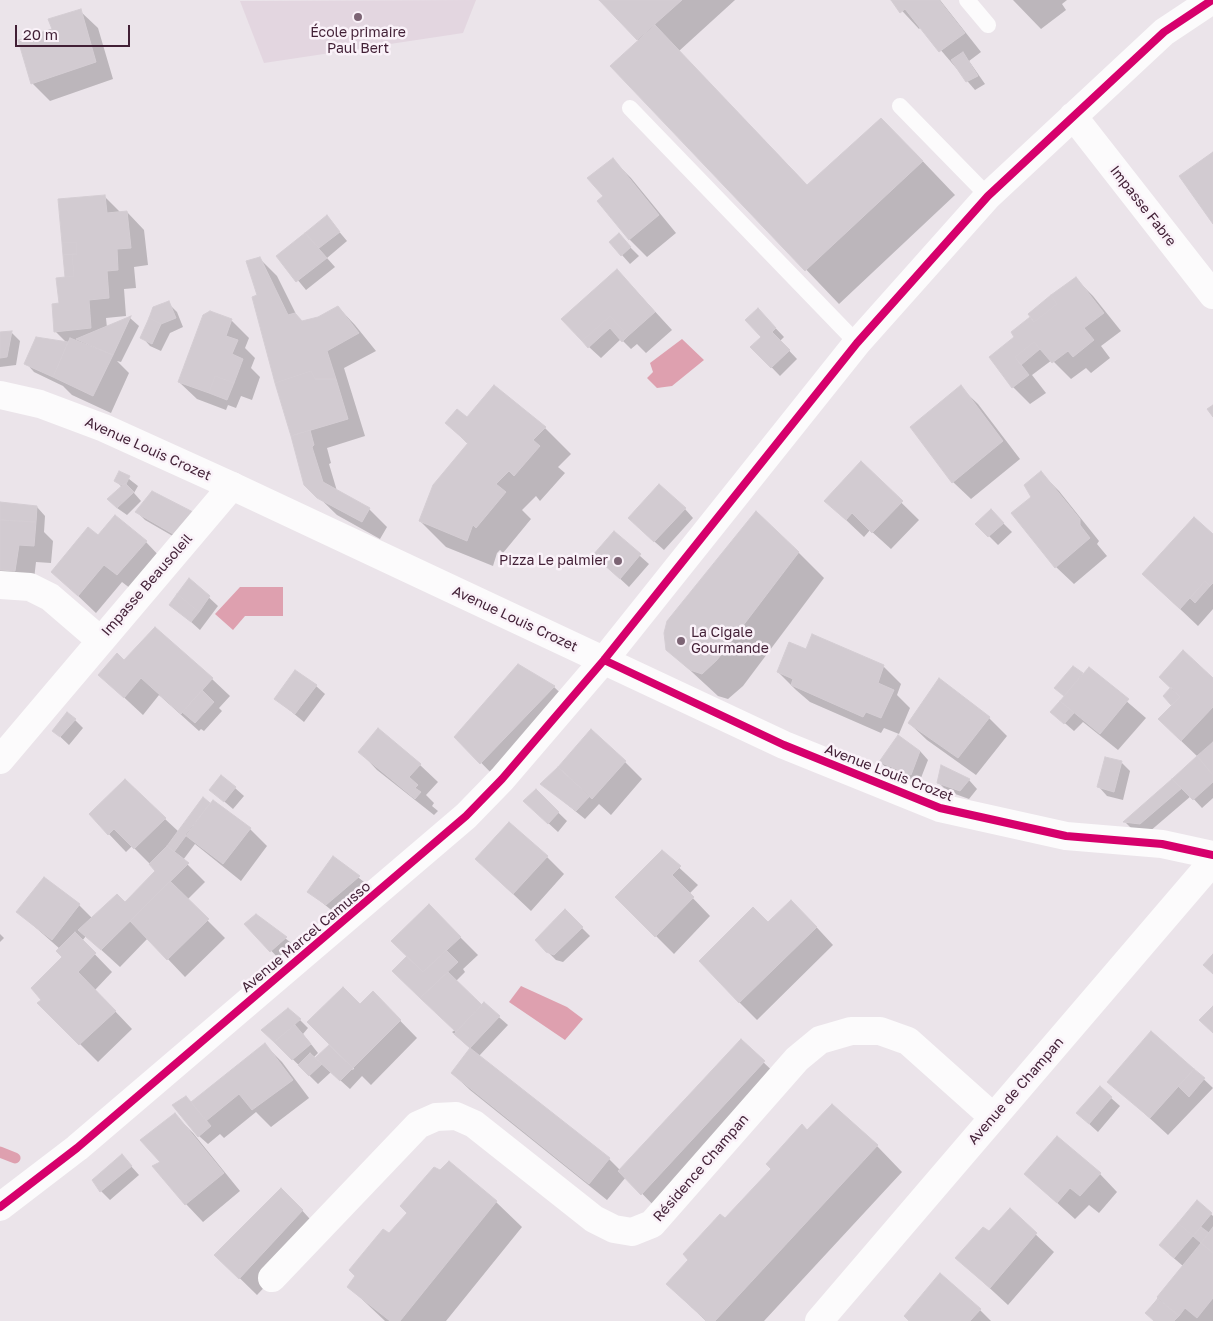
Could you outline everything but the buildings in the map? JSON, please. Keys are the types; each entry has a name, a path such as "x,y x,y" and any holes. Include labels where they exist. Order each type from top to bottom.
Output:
{"street":[{"name":"Avenue Marcel Camusso","path":"0,1207 77,1148 466,816 502,779 604,660 857,343 988,196 1164,32 1212,0"},
{"name":"Impasse Fabre","path":"1073,116 1213,296"},
{"name":"Avenue Louis Crozet","path":"0,395 40,404 104,428 232,486 784,745 940,808 1066,836 1162,844 1213,855"},
{"name":"Impasse Beausoleil","path":"0,586 30,587 50,596 100,640 232,486"},
{"path":"0,760 100,640"},
{"name":"Avenue de Champan","path":"818,1321 1213,861"},
{"name":"Résidence Champan","path":"272,1278 418,1125 436,1117 456,1116 474,1124 594,1219 614,1229 632,1232 652,1224 796,1059 820,1040 851,1030 880,1031 908,1041 993,1117"}],"lane":[{"path":"966,0 988,25"},
{"path":"900,106 988,196"},
{"path":"630,108 857,343"}],"shaded area":[{"name":"École primaire Paul Bert","path":"476,0 463,33 264,63 240,1"},
{"path":"682,339 704,360 672,386 657,388 647,378 653,372 650,363"},
{"path":"240,587 283,587 283,616 245,616 233,630 215,614"},
{"path":"521,986 567,1007 583,1019 565,1040 509,1002"}],"waterway":[{"path":"0,1152 15,1158"}],"cycle path":[{"path":"0,1207 77,1148 466,816 502,779 604,660 857,343 988,196 1164,32 1212,0"},
{"path":"604,660 784,745 940,808 1066,836 1162,844 1213,855"}],"place":[{"name":"École primaire Paul Bert","path":"358,17"},
{"name":"Pizza Le palmier","path":"618,561"},
{"name":"La Cigale Gourmande","path":"681,641"}]}
